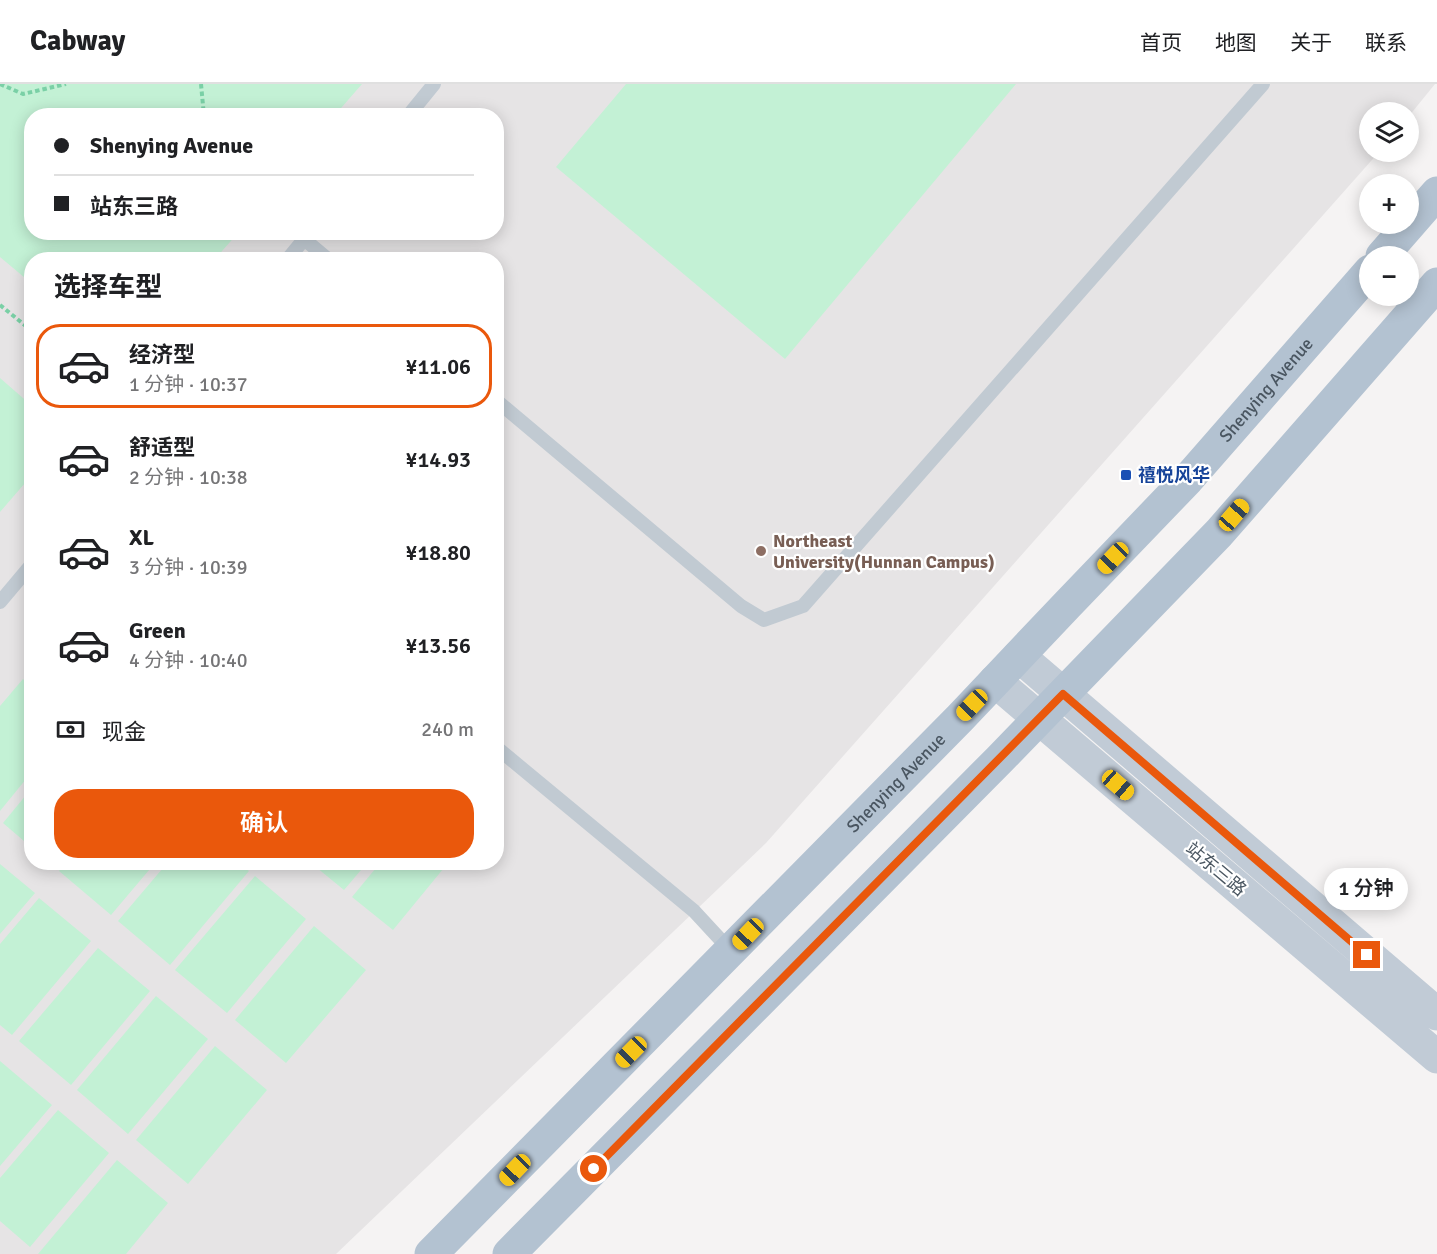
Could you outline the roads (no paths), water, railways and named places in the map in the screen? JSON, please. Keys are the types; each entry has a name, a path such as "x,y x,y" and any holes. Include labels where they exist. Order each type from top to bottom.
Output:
{"main road":[{"path":"1391,246 1437,194"},
{"name":"Shenying Avenue","path":"431,1254 1019,656 1188,479 1359,284"},
{"path":"509,1254 1040,718 1218,533 1437,284"}],"street":[{"name":"站东三路","path":"1019,656 1437,1014"},
{"name":"站东三路","path":"995,681 1437,1057"}],"lane":[{"path":"414,108 434,84"},
{"path":"504,407 741,606 764,620 803,606 1263,84"},
{"path":"294,252 304,240"},
{"path":"311,240 322,252"},
{"path":"0,602 24,574"},
{"path":"504,754 694,911 731,951"}],"place":[{"name":"禧悦风华","path":"1126,475"},
{"name":"Northeast University(Hunnan Campus)","path":"761,551"}]}
